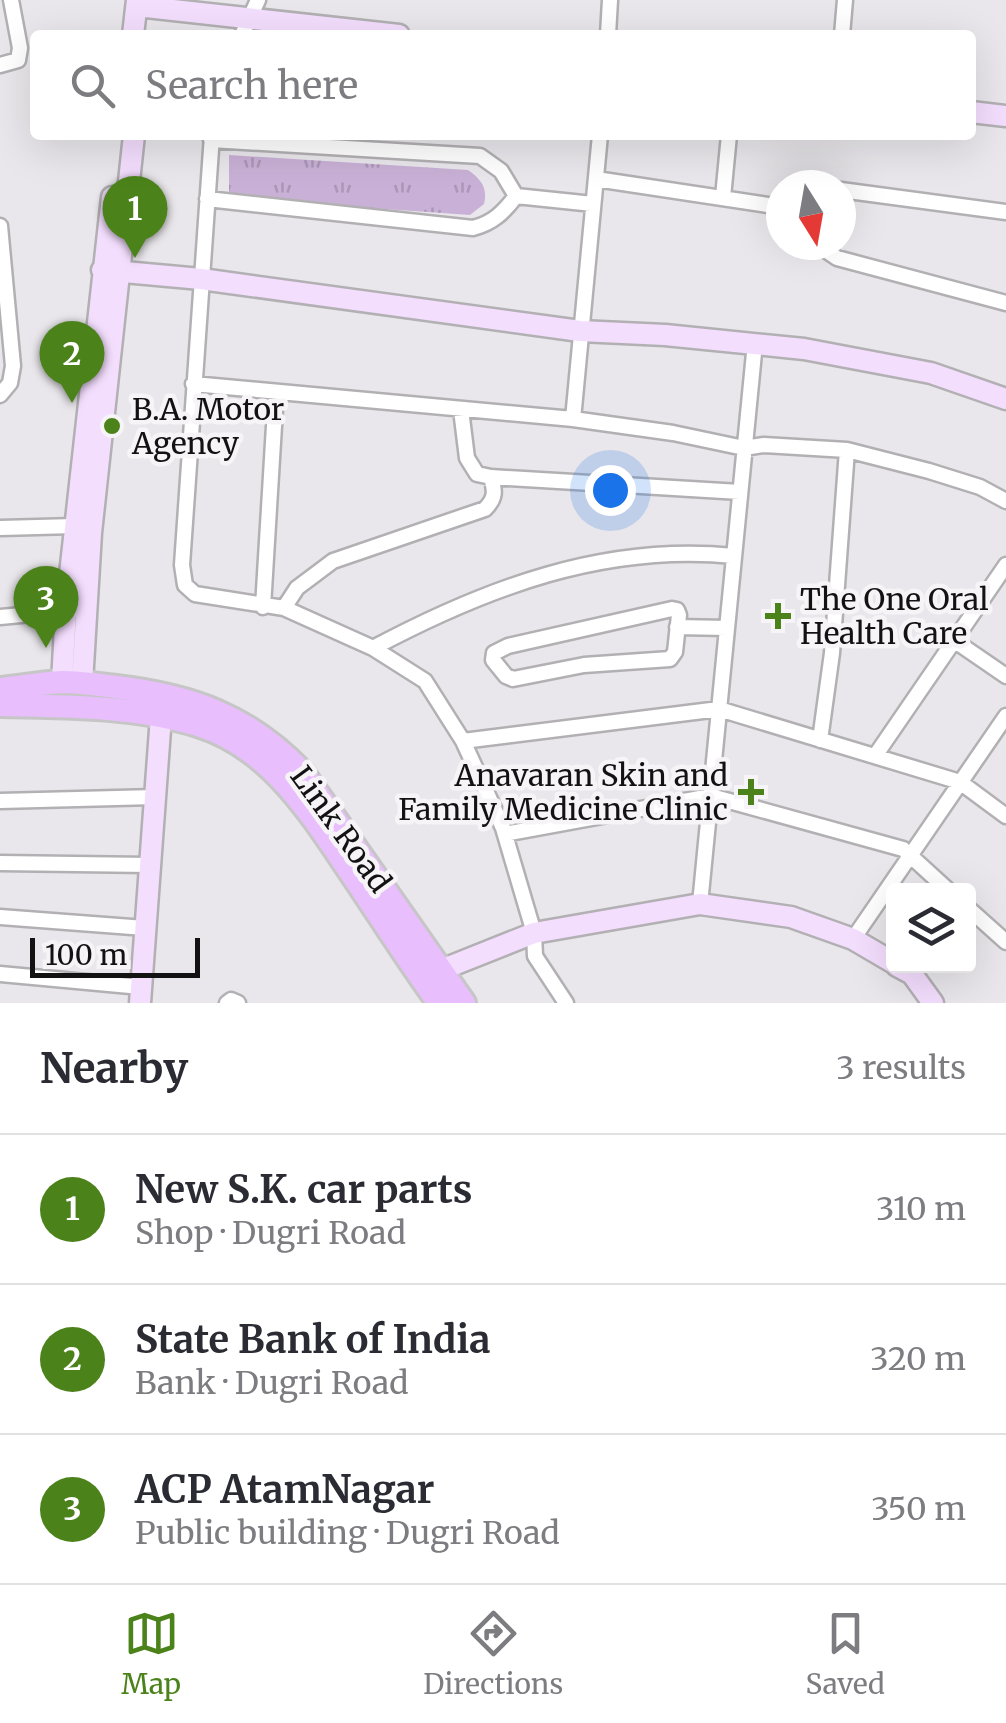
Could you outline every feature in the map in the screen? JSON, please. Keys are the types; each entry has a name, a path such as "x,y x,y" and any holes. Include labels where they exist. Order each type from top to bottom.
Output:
{"main road":[{"name":"Link Road","path":"2,698 72,683 190,699 246,726 280,749 331,810 464,1003"},
{"name":"Link Road","path":"2,698 161,716 231,739 263,760 308,810 440,1003"}],"street":[{"path":"0,65 18,60 20,48 11,0"},
{"path":"608,30 610,0"},
{"path":"842,30 845,0"},
{"path":"143,3 358,30"},
{"path":"135,30 143,3"},
{"path":"143,3 145,30"},
{"path":"976,113 1006,116"},
{"path":"75,610 120,140"},
{"path":"72,683 75,526 110,271 133,140"},
{"path":"212,140 182,565 185,585 194,594 284,608 373,648 425,682 463,741 505,834 534,933 535,956 566,1003"},
{"path":"242,140 480,156 501,171 516,196"},
{"path":"573,419 600,140"},
{"path":"722,198 728,140"},
{"path":"596,178 766,205"},
{"path":"856,192 1006,212"},
{"path":"516,196 593,204"},
{"path":"207,199 473,228 486,225 516,196"},
{"path":"0,226 13,366 10,383 0,394"},
{"path":"845,260 1006,302"},
{"path":"110,271 201,279 580,330 804,349 931,373 1006,399"},
{"path":"700,904 755,343"},
{"path":"193,384 573,419 674,433 744,448 764,445 847,450 928,470 980,487 1006,501"},
{"path":"263,606 276,392"},
{"path":"461,410 467,458 476,474 740,492"},
{"path":"820,740 832,653 847,450"},
{"path":"284,608 297,588 333,560 485,509 495,493 491,476"},
{"path":"0,528 75,526"},
{"path":"373,648 479,596 557,571 684,551 734,556"},
{"path":"875,756 1006,565"},
{"path":"672,608 679,613 677,627 675,652 670,658 584,665 514,679 506,676 493,660 494,653 508,646 672,608"},
{"path":"0,617 75,610"},
{"path":"677,627 727,628"},
{"path":"955,641 1006,676"},
{"path":"463,741 719,709 960,782 1006,816"},
{"path":"0,974 140,995 161,716"},
{"path":"853,939 1006,716"},
{"path":"505,834 711,796 903,849 941,883"},
{"path":"0,801 155,797"},
{"path":"0,863 149,865"},
{"path":"440,970 534,933 700,904 790,918 853,939 886,958"},
{"path":"976,915 1006,942"},
{"path":"0,917 145,928"},
{"path":"910,973 933,1003"},
{"path":"227,1003 238,1003"}],"green space":[{"path":"229,155 468,170 482,184 484,204 470,215 229,198"}],"place":[{"name":"New S.K. car parts","path":"135,258"},
{"name":"State Bank of India","path":"72,403"},
{"name":"B.A. Motor Agency","path":"112,426"},
{"name":"The One Oral Health Care","path":"778,616"},
{"name":"ACP AtamNagar","path":"46,648"},
{"name":"Anavaran Skin and Family Medicine Clinic","path":"751,792"}]}
